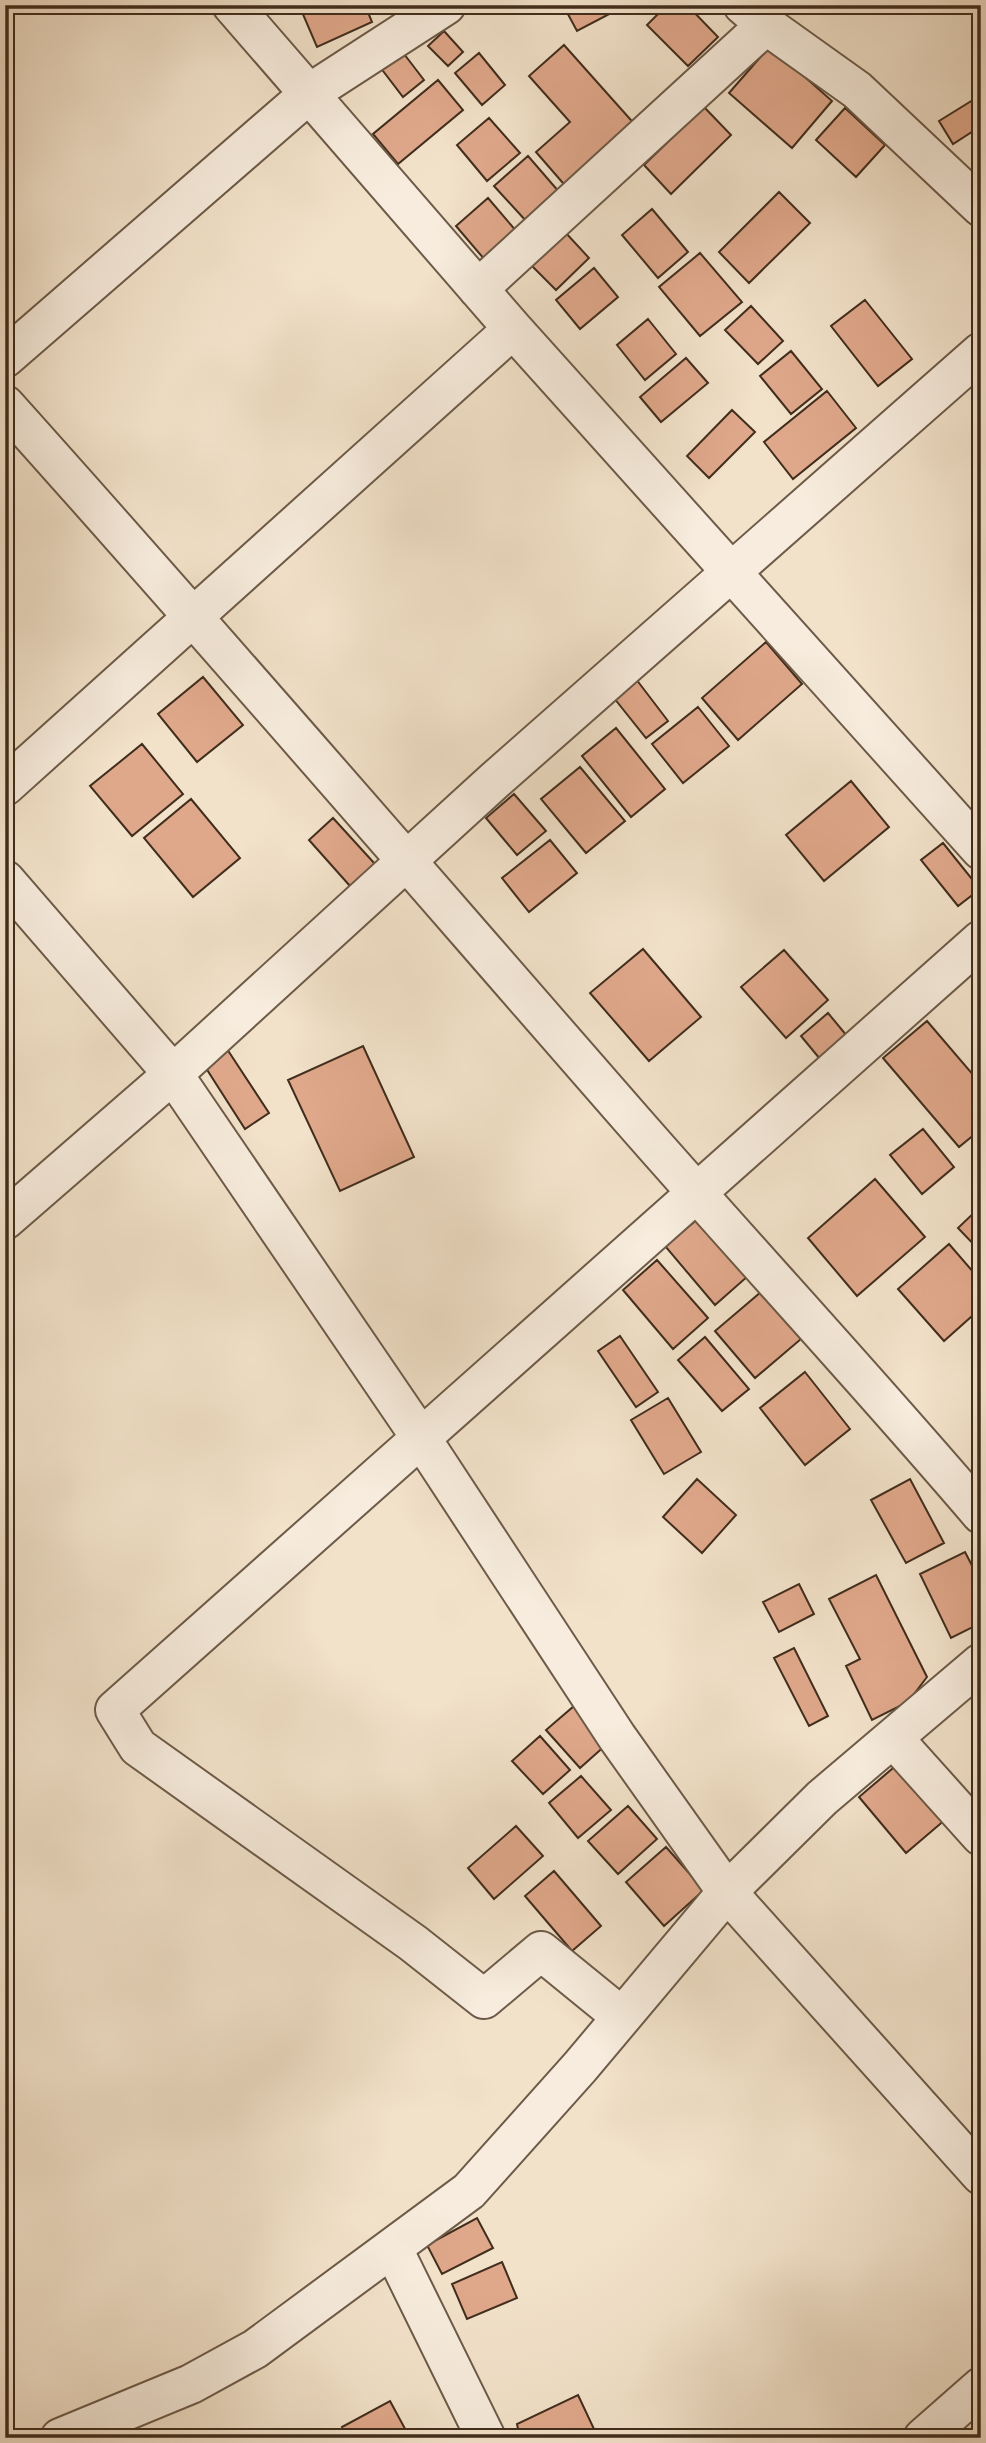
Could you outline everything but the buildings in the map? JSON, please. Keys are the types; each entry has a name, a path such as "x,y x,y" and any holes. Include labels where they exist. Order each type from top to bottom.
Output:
{"street":[{"path":"232,5 513,329 981,850"},
{"path":"5,358 310,93 446,5"},
{"path":"478,289 754,15 857,90 981,207"},
{"path":"5,786 513,329"},
{"path":"5,1220 173,1074 406,861 981,352"},
{"path":"5,405 195,616 696,1193 876,1390 981,1514"},
{"path":"5,880 173,1074 421,1438 617,1737 727,1892 981,2175"},
{"path":"622,2017 541,1951 485,1999 404,1937 138,1746 115,1710 981,940"},
{"path":"60,2438 191,2384 255,2349 469,2191 622,2017 727,1892 822,1798 981,1663"},
{"path":"893,1738 981,1836"},
{"path":"393,2249 486,2438"},
{"path":"923,2438 981,2388"}]}
